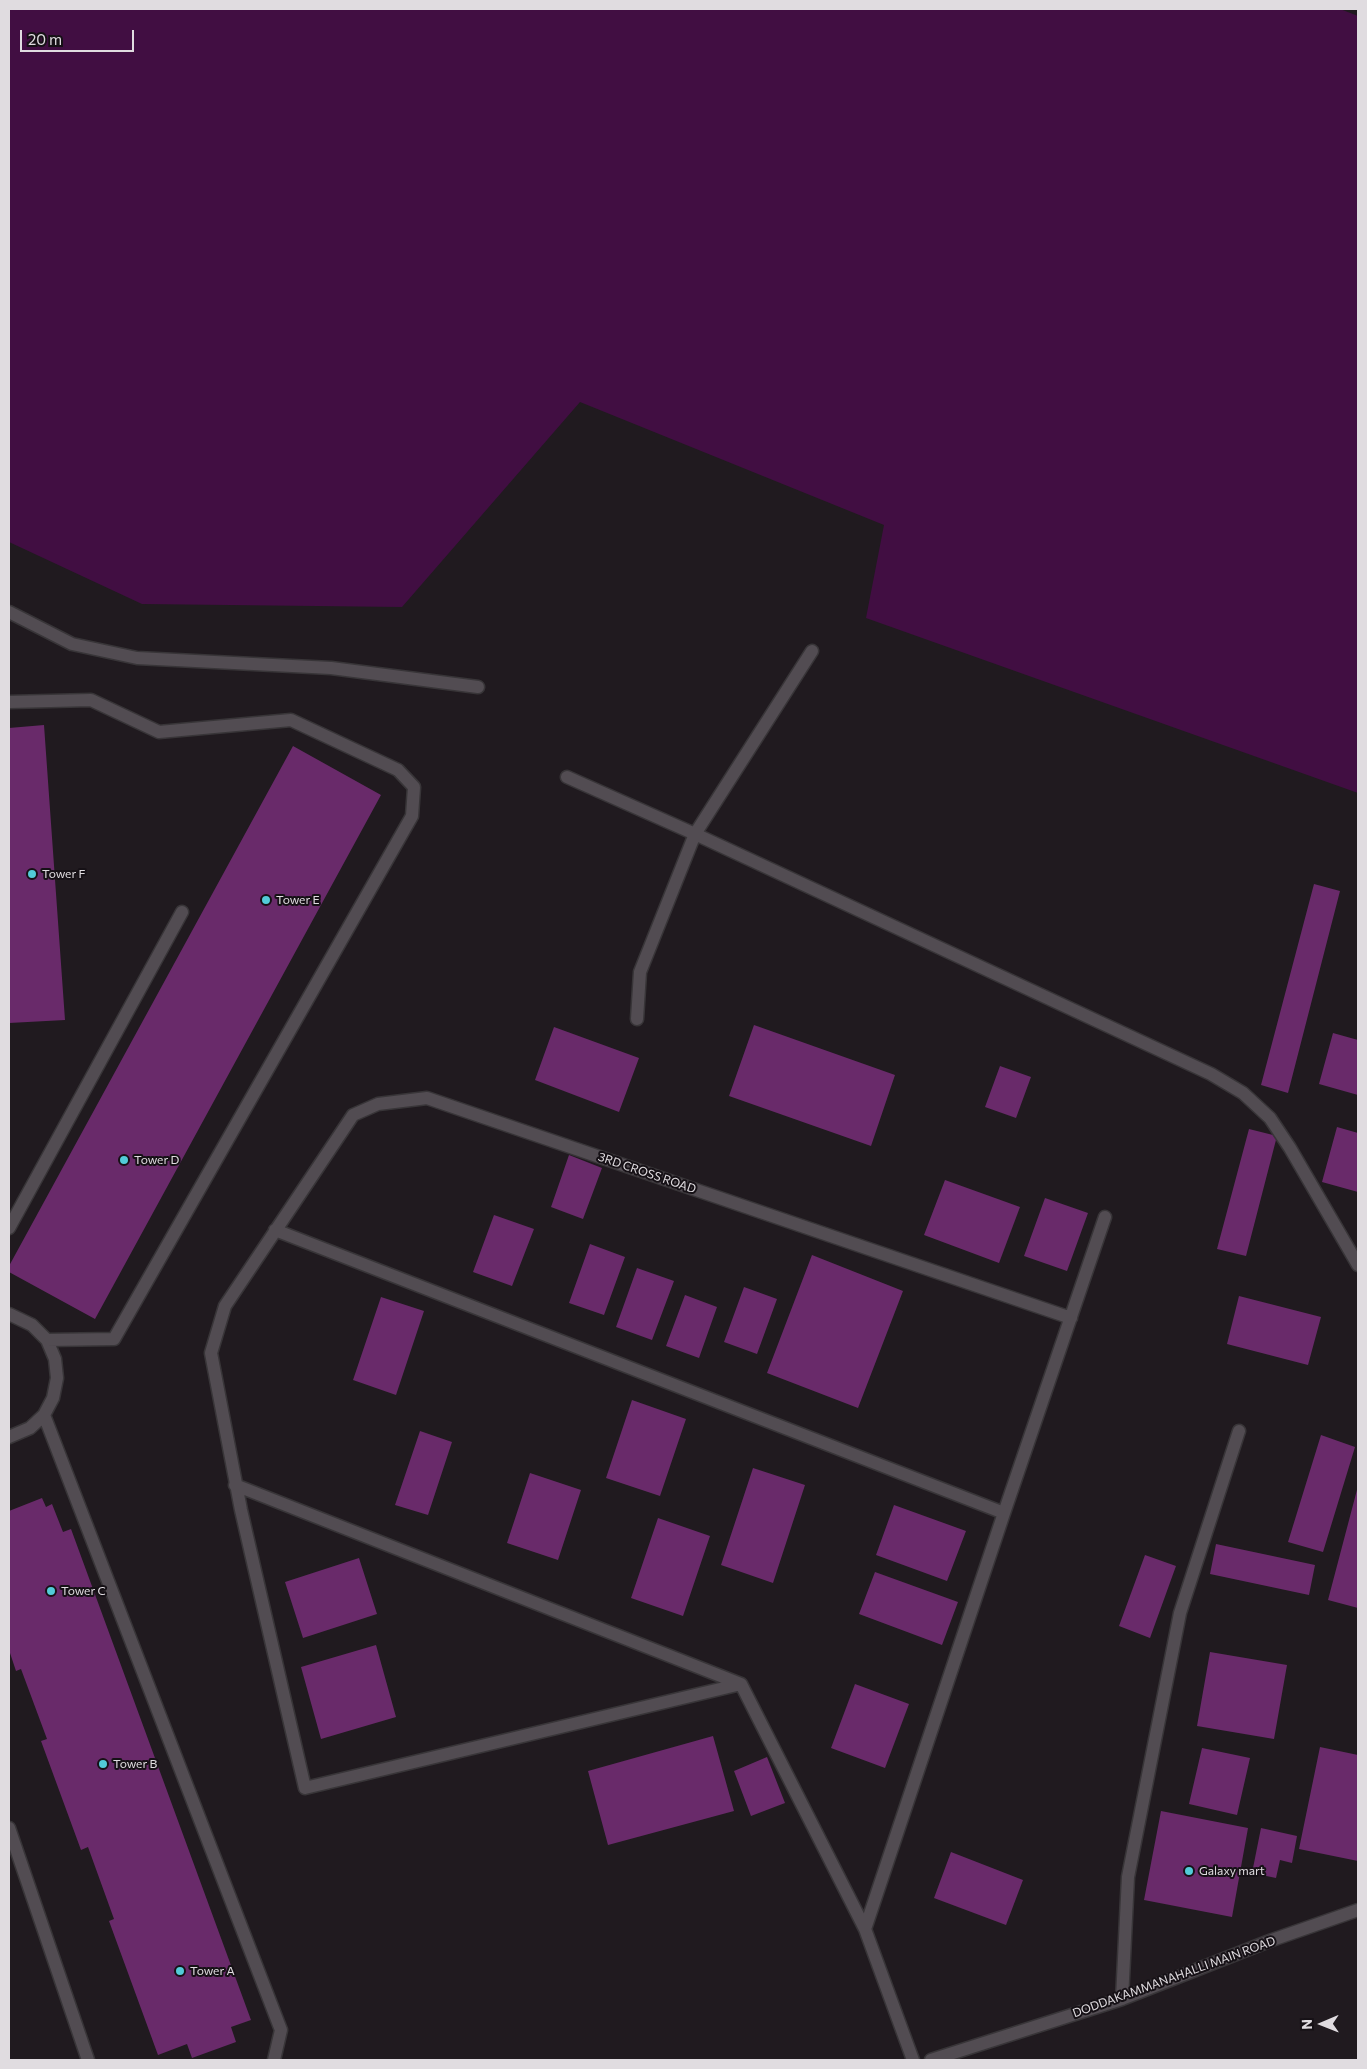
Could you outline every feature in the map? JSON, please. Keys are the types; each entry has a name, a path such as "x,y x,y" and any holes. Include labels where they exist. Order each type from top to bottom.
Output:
{"street":[{"path":"9,612 72,644 137,658 331,668 478,688"},
{"path":"638,1019 640,972 695,834 812,651"},
{"path":"9,702 91,700 158,732 291,720 398,770 414,787 412,816 114,1339 47,1340"},
{"path":"566,777 695,834 1192,1066 1243,1093 1270,1118 1290,1148 1358,1265"},
{"path":"9,1228 182,912"},
{"name":"3RD CROSS ROAD","path":"741,1684 305,1788 235,1485 211,1353 225,1306 353,1114 378,1104 427,1098 1071,1318"},
{"path":"866,1929 1004,1513 1105,1217"},
{"path":"275,1230 1004,1513"},
{"path":"9,1314 32,1325 47,1340 55,1359 57,1378 53,1398 44,1415 30,1428 9,1437"},
{"path":"44,1415 281,2030 274,2060"},
{"path":"1122,1999 1128,1877 1180,1613 1239,1431"},
{"path":"235,1485 741,1684 866,1929 913,2060"},
{"path":"9,1828 88,2060"},
{"name":"DODDAKAMMANAHALLI MAIN ROAD","path":"932,2060 1122,1999 1272,1940 1358,1910"}],"shaded area":[{"path":"9,9 1340,9 1358,16 1358,793 866,618 884,525 580,402 402,607 142,604 9,542"}],"building":[{"name":"Tower F","path":"44,725 65,1020 9,1023 9,728"},
{"path":"293,746 381,795 95,1319 9,1272 9,1266"},
{"path":"1314,884 1340,891 1288,1093 1261,1085"},
{"path":"754,1025 895,1075 871,1146 729,1096"},
{"path":"554,1027 639,1058 619,1112 535,1080"},
{"path":"1333,1033 1358,1040 1358,1095 1319,1084"},
{"path":"1000,1066 1031,1077 1016,1118 985,1107"},
{"path":"1337,1127 1358,1133 1358,1192 1322,1182"},
{"path":"1249,1129 1277,1136 1246,1256 1217,1249"},
{"path":"569,1155 602,1168 583,1219 551,1207"},
{"path":"945,1180 1020,1207 999,1263 924,1235"},
{"path":"1045,1198 1088,1213 1067,1271 1024,1256"},
{"path":"494,1215 534,1229 512,1286 473,1272"},
{"path":"590,1244 625,1257 604,1315 569,1303"},
{"path":"812,1255 903,1291 858,1408 767,1373"},
{"path":"637,1268 674,1281 652,1340 616,1327"},
{"path":"744,1287 777,1299 757,1354 724,1342"},
{"path":"685,1295 717,1307 699,1358 666,1346"},
{"path":"1239,1296 1321,1317 1308,1365 1227,1344"},
{"path":"381,1297 424,1311 396,1395 353,1380"},
{"path":"632,1400 686,1419 660,1496 606,1478"},
{"path":"420,1431 452,1442 428,1515 395,1505"},
{"path":"1321,1435 1355,1447 1323,1552 1288,1542"},
{"path":"753,1468 805,1485 773,1583 721,1565"},
{"path":"530,1473 581,1490 558,1560 507,1543"},
{"path":"1358,1486 1358,1608 1328,1600"},
{"path":"42,1498 46,1507 52,1504 63,1532 71,1529 251,2020 231,2027 236,2042 192,2058 187,2044 158,2055 109,1921 114,1919 88,1847 81,1850 41,1741 47,1739 21,1669 16,1671 9,1650 9,1511"},
{"path":"894,1505 966,1531 947,1581 876,1555"},
{"path":"658,1518 710,1536 683,1616 631,1598"},
{"path":"1216,1544 1315,1565 1309,1595 1210,1574"},
{"path":"1145,1555 1176,1566 1150,1638 1119,1626"},
{"path":"359,1558 377,1614 303,1638 285,1582"},
{"path":"875,1572 958,1602 942,1645 859,1614"},
{"path":"376,1645 396,1717 321,1739 301,1667"},
{"path":"1210,1652 1287,1665 1274,1739 1197,1726"},
{"path":"855,1684 909,1704 885,1768 831,1748"},
{"path":"713,1736 734,1811 608,1845 588,1771"},
{"path":"1320,1747 1358,1755 1358,1861 1299,1849"},
{"path":"1202,1748 1250,1758 1237,1815 1189,1804"},
{"path":"767,1757 785,1803 751,1816 734,1771"},
{"path":"1161,1811 1248,1828 1232,1917 1144,1900"},
{"path":"1261,1828 1297,1836 1292,1863 1280,1860 1276,1878 1252,1873"},
{"path":"951,1852 1023,1880 1006,1925 934,1898"}],"place":[{"name":"Tower F","path":"32,874"},
{"name":"Tower E","path":"266,900"},
{"name":"Tower D","path":"124,1160"},
{"name":"Tower C","path":"51,1591"},
{"name":"Tower B","path":"103,1764"},
{"name":"Galaxy mart","path":"1189,1871"},
{"name":"Tower A","path":"180,1971"}]}
